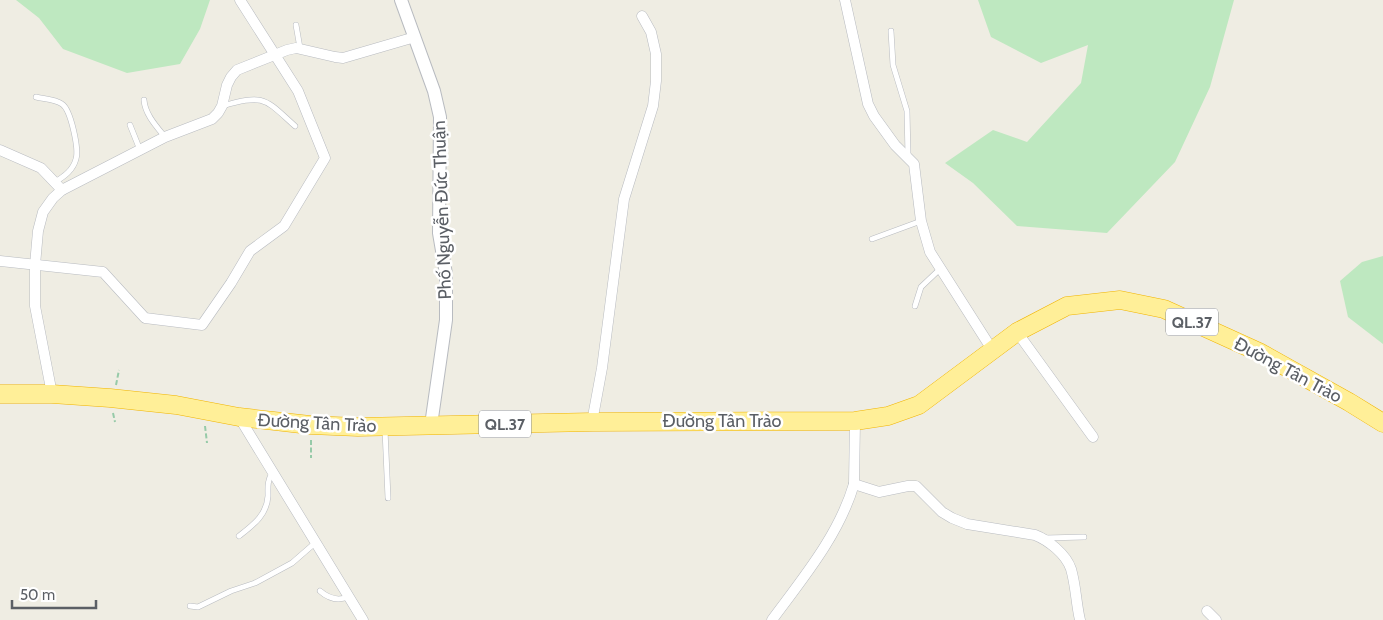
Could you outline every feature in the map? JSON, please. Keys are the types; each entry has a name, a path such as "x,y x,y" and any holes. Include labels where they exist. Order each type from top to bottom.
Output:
{"highway":[{"name":"Đường Tân Trào","path":"0,394 52,394 110,398 176,406 239,418 310,425 385,427 592,422 855,421 888,416 919,405 1017,332 1067,306 1120,300 1164,309 1261,353 1383,423"}],"street":[{"path":"0,261 103,272 145,318 202,324 231,283 250,251 284,226 325,158 298,91 240,0"},
{"name":"Phố Nguyễn Đức Thuận","path":"401,0 434,91 440,117 439,233 446,274 446,320 431,426"},
{"path":"845,0 868,104 874,116 896,145 914,164 921,221 930,252 993,351"},
{"path":"592,422 602,368 624,199 653,106 656,81 656,54 651,32 642,16"},
{"path":"52,394 35,306 35,265 38,231 43,212 59,186 165,137 212,119 222,106 227,84 237,70 287,50 300,48 343,58 415,37"},
{"path":"0,150 40,168 59,186"},
{"path":"1017,332 1093,437"},
{"path":"239,418 363,620"},
{"path":"772,620 834,531 854,484 855,421"},
{"path":"854,484 879,492 916,486 942,512 952,518 967,524 1035,535 1043,538 1066,560 1071,568 1080,620"},
{"path":"1207,611 1216,620"}],"lane":[{"path":"296,26 300,48"},
{"path":"891,32 893,65 908,112 908,158"},
{"path":"36,97 62,103 67,109 76,139 77,158 72,169 59,186"},
{"path":"222,106 252,99 264,100 295,126"},
{"path":"144,100 144,108 165,137"},
{"path":"130,125 140,150"},
{"path":"872,239 921,221"},
{"path":"915,306 921,287 940,269"},
{"path":"385,427 388,498"},
{"path":"239,536 262,515 268,496 267,484 272,473"},
{"path":"1043,538 1084,537"},
{"path":"190,606 198,607 268,576 292,563 315,543"},
{"path":"320,591 332,598 344,599 348,597"}],"path":[{"path":"204,411 207,442"},
{"path":"310,425 311,458"}],"green space":[{"path":"16,0 210,0 200,29 180,64 127,73 63,49 39,18"},
{"path":"978,0 1234,0 1210,87 1175,162 1107,233 1017,226 973,183 945,163 993,130 1027,142 1081,83 1088,45 1041,63 991,37"},
{"path":"1383,256 1383,344 1348,317 1340,281 1362,262"}]}
